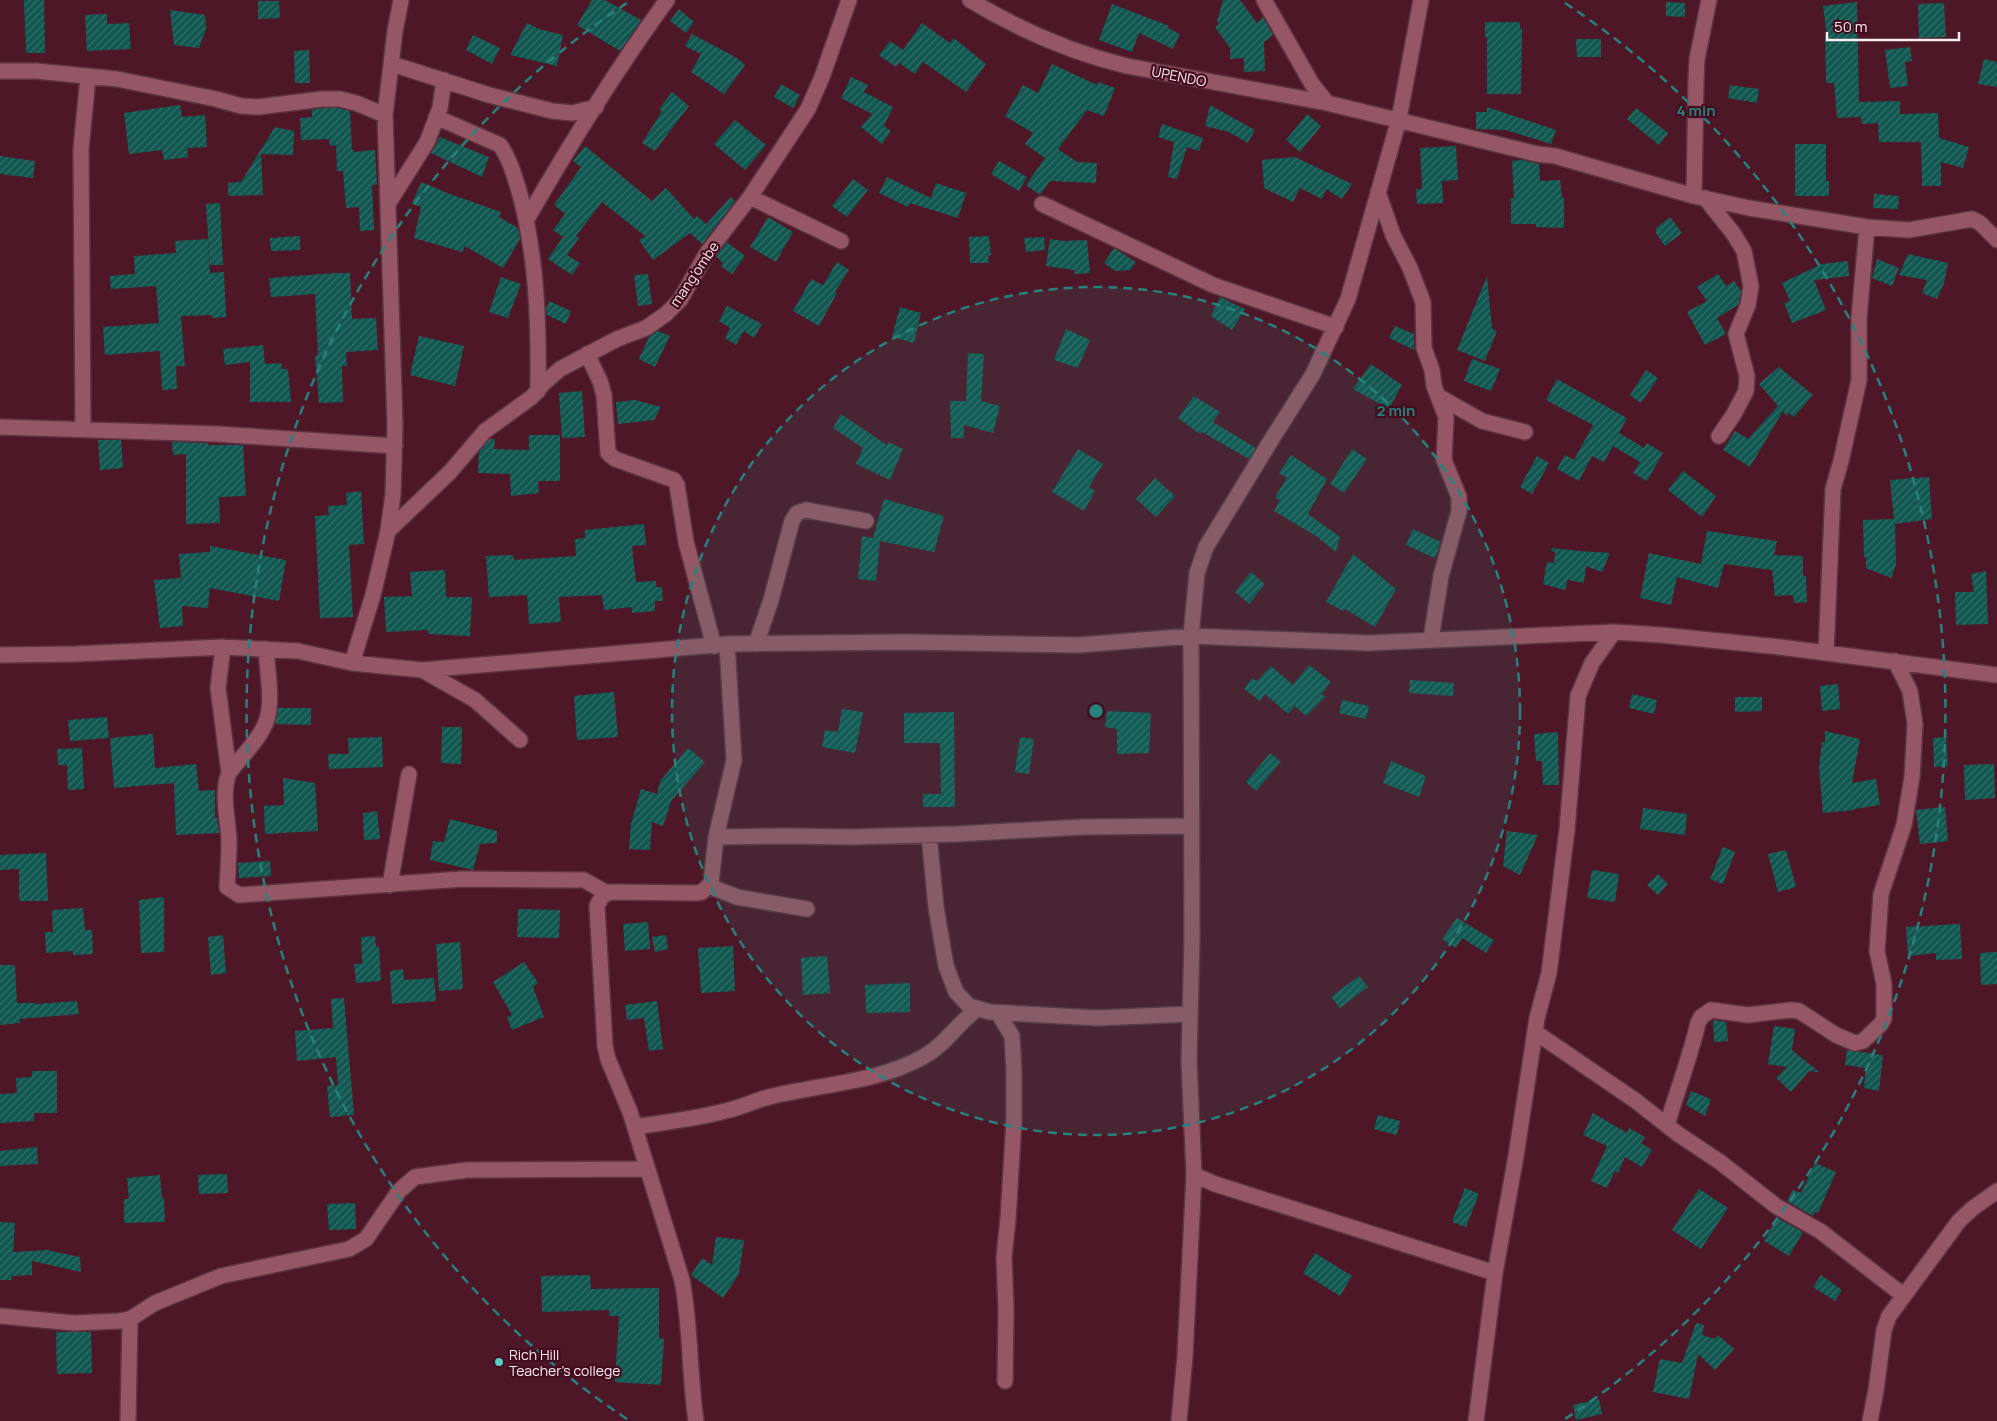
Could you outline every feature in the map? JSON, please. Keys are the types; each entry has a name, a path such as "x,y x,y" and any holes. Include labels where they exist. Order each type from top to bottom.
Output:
{"street":[{"path":"352,663 373,595 388,531 394,494 395,446 386,115 395,31 402,0"},
{"path":"526,219 627,57 667,0"},
{"name":"mang'ombe","path":"388,531 450,472 486,431 538,391 543,384 560,370 587,354 646,328 666,314 680,300 707,253 750,197 808,109 822,77 848,0"},
{"name":"UPENDO","path":"970,0 999,17 1097,59 1184,78 1328,103 1537,154 1555,156 1699,197 1749,208 1867,228 1909,230 1972,219 1980,222 1997,240"},
{"path":"1264,0 1312,84 1328,103"},
{"path":"1179,1421 1185,1356 1194,1175 1189,1061 1192,938 1191,636 1197,573 1206,547 1314,374 1348,299 1400,120 1421,0"},
{"path":"1709,0 1697,59 1699,197 1733,233 1744,252 1751,286 1748,305 1736,334 1747,376 1746,391 1734,414 1719,436"},
{"path":"392,64 489,95 552,111 572,114 596,107"},
{"path":"0,71 36,71 117,79 216,99 241,106 258,107 322,99 340,99 386,115"},
{"path":"83,430 81,149 88,77"},
{"path":"388,204 427,142 440,108 444,80"},
{"path":"436,117 500,145 505,152 514,176 526,219 534,276 539,342 538,391"},
{"path":"1378,192 1393,235 1410,268 1423,302 1423,342 1446,417 1444,465 1458,493 1460,502 1441,576 1431,640"},
{"path":"750,197 841,241"},
{"path":"1042,204 1213,285 1336,327"},
{"path":"1826,653 1833,489 1860,380 1859,318 1867,228"},
{"path":"587,354 600,381 604,395 608,453 615,459 674,480 678,485 686,542 720,645 734,760 716,837 712,882 709,886 696,893 607,893 599,900 597,906 605,1046 608,1059 624,1094 635,1127 675,1254 686,1299 691,1380 696,1421"},
{"path":"1438,396 1482,421 1526,432"},
{"path":"0,428 217,434 395,446"},
{"path":"756,644 771,600 792,521 797,513 806,510 866,521"},
{"path":"1476,1421 1495,1273 1539,1007 1550,973 1567,830 1578,696 1592,663 1614,632"},
{"path":"0,655 76,654 223,647 298,651 352,663 422,670 720,645 906,642 1079,646 1191,636 1368,643 1614,632 1661,635 1826,653 1997,675"},
{"path":"223,647 218,688 229,773 225,790 229,842 227,888 240,896 462,879 584,880 607,893"},
{"path":"229,773 263,729 268,719 266,649"},
{"path":"1667,1125 1679,1083 1688,1064 1698,1023 1701,1017 1708,1012 1714,1010 1748,1015 1783,1010 1799,1012 1836,1035 1855,1043 1863,1041 1883,1021 1885,1004 1884,984 1877,951 1881,894 1904,825 1912,777 1915,724 1910,690 1895,661"},
{"path":"422,670 476,700 520,740"},
{"path":"390,885 409,774"},
{"path":"716,837 851,837 1083,827 1191,826"},
{"path":"929,835 936,907 946,966 956,992 969,1006 998,1013 1097,1018 1190,1014"},
{"path":"709,886 737,897 807,909"},
{"path":"635,1127 725,1111 769,1097 835,1085 891,1070 924,1056 977,1008"},
{"path":"998,1013 1012,1036 1014,1072 1014,1121 1004,1257 1006,1309 1005,1381"},
{"path":"1535,1032 1636,1101 1720,1162 1776,1206 1820,1231 1903,1295"},
{"path":"0,1316 74,1323 98,1323 130,1319 155,1303 221,1276 326,1254 358,1245 372,1232 399,1191 415,1177 467,1170 647,1169"},
{"path":"1194,1175 1215,1184 1343,1226 1495,1273"},
{"path":"1870,1421 1886,1323 1903,1295 1959,1221 1997,1191"},
{"path":"128,1421 130,1319"}],"building":[{"path":"24,0 44,0 45,53 26,53"},
{"path":"592,0 605,0 641,20 620,51 577,25"},
{"path":"1223,0 1240,0 1257,23 1263,17 1273,35 1264,42 1265,71 1244,72 1244,58 1230,59 1230,48 1215,27 1219,24 1217,21"},
{"path":"258,1 279,1 280,18 258,19"},
{"path":"1666,2 1685,3 1685,17 1666,16"},
{"path":"1857,2 1859,102 1900,101 1900,114 1938,113 1939,138 1969,147 1963,168 1941,162 1941,186 1922,186 1921,142 1879,142 1878,123 1862,124 1861,117 1837,118 1834,83 1826,83 1825,37 1827,37 1823,6"},
{"path":"1944,3 1946,37 1919,38 1918,4"},
{"path":"1112,4 1169,26 1168,28 1180,34 1173,49 1139,33 1132,52 1099,40"},
{"path":"679,9 694,22 686,33 670,21"},
{"path":"170,10 205,15 206,29 199,48 174,45"},
{"path":"107,14 107,24 129,23 131,49 87,51 85,15"},
{"path":"1485,22 1520,22 1520,29 1522,28 1521,94 1487,94 1487,37 1485,37"},
{"path":"527,23 539,29 563,35 557,66 510,55"},
{"path":"922,23 950,43 954,38 986,64 966,92 923,62 915,74 899,63 896,67 879,55 890,41 903,50"},
{"path":"692,34 737,58 745,65 724,94 691,72 701,54 685,46"},
{"path":"473,35 500,48 492,64 466,50"},
{"path":"1576,39 1601,39 1601,57 1577,57"},
{"path":"1910,47 1912,61 1905,62 1908,86 1890,88 1885,50"},
{"path":"309,50 310,83 295,83 294,51"},
{"path":"1984,59 1997,62 1997,87 1978,84"},
{"path":"1052,64 1097,85 1098,82 1115,88 1104,116 1087,110 1058,149 1077,162 1097,163 1096,183 1050,181 1040,195 1026,185 1045,158 1025,144 1033,133 1005,116 1023,85 1038,93"},
{"path":"851,77 868,85 864,92 893,107 884,126 891,131 882,144 861,127 872,114 841,98"},
{"path":"781,84 800,95 793,108 774,97"},
{"path":"1730,85 1759,89 1757,103 1728,98"},
{"path":"672,92 689,106 655,151 642,143 662,111 659,109"},
{"path":"180,105 182,117 205,115 207,147 187,148 188,157 164,160 162,150 129,154 124,113"},
{"path":"1210,105 1255,130 1248,143 1229,132 1205,126"},
{"path":"1487,107 1556,130 1551,144 1506,130 1476,129 1476,112 1487,112"},
{"path":"337,108 350,111 352,150 354,152 375,150 377,185 372,185 374,230 360,231 359,207 346,208 343,171 337,171 336,145 330,146 329,139 301,140 300,118 312,117 312,110"},
{"path":"1636,108 1668,133 1659,145 1627,119"},
{"path":"1307,114 1321,126 1300,152 1286,140"},
{"path":"735,120 766,145 745,170 714,144"},
{"path":"1162,124 1203,138 1199,151 1187,147 1177,179 1168,177 1174,142 1158,137"},
{"path":"275,127 294,131 293,155 261,154 263,195 228,196 228,183 241,182"},
{"path":"440,137 489,157 482,177 431,153"},
{"path":"1795,144 1826,144 1826,181 1829,181 1829,196 1795,196"},
{"path":"585,146 652,201 666,188 694,219 697,216 706,224 731,197 735,201 702,244 690,233 653,260 639,240 645,236 602,202 576,236 579,238 567,255 580,263 572,275 548,259 563,237 553,230 565,214 554,205 581,167 573,161"},
{"path":"1456,146 1458,180 1442,181 1443,203 1417,204 1416,189 1422,189 1420,148"},
{"path":"0,156 35,161 33,178 0,174"},
{"path":"1295,157 1352,184 1342,199 1326,189 1322,199 1300,188 1293,202 1264,188 1262,160"},
{"path":"1522,160 1539,164 1540,181 1560,180 1562,198 1564,198 1564,228 1536,227 1536,224 1511,224 1511,198 1514,198 1512,161"},
{"path":"999,161 1027,177 1019,191 991,174"},
{"path":"887,177 931,198 936,183 966,193 958,218 910,203 908,207 879,193"},
{"path":"853,179 868,190 847,217 832,206"},
{"path":"421,182 501,212 499,217 518,228 520,239 503,268 465,246 462,252 414,238 421,207 412,204"},
{"path":"1874,194 1899,196 1898,209 1873,208"},
{"path":"220,203 223,265 210,265 206,204"},
{"path":"768,217 793,232 776,262 750,247"},
{"path":"1670,217 1682,233 1665,246 1656,233 1656,228"},
{"path":"300,236 300,250 271,251 270,238"},
{"path":"989,236 991,255 988,256 989,263 970,263 969,237"},
{"path":"1044,237 1045,250 1026,252 1024,238"},
{"path":"208,239 210,273 224,272 226,317 212,318 212,315 181,316 185,366 176,366 177,389 162,390 160,351 105,355 103,327 159,323 156,286 111,289 110,276 135,274 134,256 176,253 175,241"},
{"path":"1050,239 1063,241 1087,240 1090,273 1074,274 1074,270 1046,266"},
{"path":"727,242 745,256 732,274 721,266 723,263 716,256"},
{"path":"1114,248 1136,262 1130,270 1115,271 1104,263"},
{"path":"1908,254 1948,263 1944,283 1937,299 1922,293 1927,280 1899,275"},
{"path":"1877,259 1899,268 1892,286 1872,278"},
{"path":"1848,261 1849,276 1814,280 1826,310 1792,323 1784,303 1790,301 1782,283 1822,264"},
{"path":"837,262 849,270 835,292 837,293 819,326 793,311 811,279 823,285"},
{"path":"350,273 352,319 376,318 378,350 346,352 347,366 342,366 343,402 319,403 315,356 318,355 315,294 271,297 269,278"},
{"path":"648,274 652,304 638,306 634,275"},
{"path":"1718,274 1726,286 1734,281 1741,291 1739,302 1738,305 1717,318 1726,334 1705,345 1687,312 1707,301 1697,287"},
{"path":"1487,276 1492,329 1497,331 1485,361 1457,350"},
{"path":"501,277 521,284 508,318 489,312"},
{"path":"1220,297 1245,309 1232,330 1211,316"},
{"path":"549,301 571,311 566,324 547,315 546,309"},
{"path":"727,306 762,324 754,338 744,331 736,345 725,338 730,328 719,321"},
{"path":"900,307 921,313 914,343 892,337"},
{"path":"1395,326 1414,334 1414,350 1389,338"},
{"path":"1066,329 1090,340 1078,368 1054,360"},
{"path":"658,331 670,336 655,367 639,359 649,337"},
{"path":"419,336 464,346 455,386 410,375"},
{"path":"263,345 265,364 281,363 282,369 288,369 291,402 250,402 250,362 225,365 223,349"},
{"path":"968,353 984,354 981,401 1000,406 993,433 964,425 964,438 951,438 950,401 966,401"},
{"path":"1472,359 1500,369 1491,391 1464,381"},
{"path":"1371,364 1402,385 1389,409 1353,389"},
{"path":"1779,367 1813,395 1794,417 1789,413 1787,416 1783,411 1750,467 1723,450 1735,431 1748,439 1778,406 1759,384"},
{"path":"1646,370 1658,378 1641,403 1630,395"},
{"path":"1557,379 1627,418 1619,433 1644,448 1647,443 1663,453 1647,481 1633,473 1640,462 1613,446 1604,462 1592,456 1579,481 1557,469 1565,455 1574,460 1593,425 1546,400"},
{"path":"582,391 585,437 562,438 559,393"},
{"path":"1194,396 1220,412 1213,422 1256,448 1249,459 1202,432 1200,434 1178,418"},
{"path":"635,400 661,407 654,420 618,424 616,402"},
{"path":"841,414 887,445 889,442 903,449 890,480 856,464 863,448 833,428"},
{"path":"529,435 560,435 560,481 538,481 539,493 511,496 510,474 478,473 479,452 490,439 495,439 494,449 529,450"},
{"path":"98,440 121,440 123,468 100,470"},
{"path":"172,442 243,445 246,496 219,497 220,523 186,524 186,454 173,455"},
{"path":"1078,449 1103,464 1089,487 1095,491 1084,511 1052,492"},
{"path":"1352,449 1367,459 1344,493 1330,484"},
{"path":"1291,455 1327,479 1308,514 1340,537 1336,552 1316,536 1274,511 1280,500 1275,497 1287,478 1279,473"},
{"path":"1537,456 1549,463 1532,494 1520,487"},
{"path":"1683,471 1716,496 1702,517 1668,490"},
{"path":"1929,477 1932,519 1895,524 1896,565 1891,578 1866,568 1863,520 1894,519 1890,480"},
{"path":"1155,478 1175,496 1156,517 1136,499"},
{"path":"361,491 364,544 349,545 353,617 320,618 315,516 329,515 328,506 347,505 346,493"},
{"path":"884,499 944,516 934,552 880,541 876,581 858,579 862,536 873,538"},
{"path":"644,524 646,545 632,546 636,582 656,581 656,587 662,587 663,601 655,601 655,611 632,613 632,607 604,610 602,595 559,597 561,622 529,624 527,595 489,597 486,556 513,555 514,560 576,556 575,539 585,538 585,530"},
{"path":"1413,529 1441,542 1435,558 1406,545"},
{"path":"1707,531 1777,541 1774,555 1803,556 1803,576 1806,576 1807,602 1794,603 1793,595 1775,596 1772,570 1724,564 1718,588 1677,577 1671,605 1640,598 1649,553 1701,564"},
{"path":"210,546 286,560 279,601 210,588 208,608 182,606 183,626 160,628 154,580 181,578 179,554 210,552"},
{"path":"1552,548 1610,553 1602,572 1586,566 1584,583 1568,580 1565,590 1543,584 1547,562 1554,563 1555,552 1551,551"},
{"path":"1353,554 1396,589 1375,627 1345,609 1343,611 1326,602"},
{"path":"445,570 446,597 472,597 470,636 428,634 428,630 386,632 384,597 412,596 410,572"},
{"path":"1986,571 1988,624 1956,625 1955,592 1974,592 1971,574"},
{"path":"1251,572 1265,584 1249,604 1235,592"},
{"path":"1309,665 1331,682 1321,695 1326,696 1306,716 1295,706 1288,714 1265,694 1260,701 1244,689 1252,678 1257,681 1271,666 1293,685"},
{"path":"1410,680 1454,683 1453,696 1409,693"},
{"path":"1838,684 1840,709 1822,711 1820,686"},
{"path":"614,692 618,737 577,740 574,696"},
{"path":"1632,694 1657,700 1654,714 1629,708"},
{"path":"1735,697 1762,697 1762,711 1735,712"},
{"path":"1342,700 1369,706 1366,719 1339,713"},
{"path":"278,708 311,708 311,725 275,724"},
{"path":"842,709 863,712 855,753 822,747 825,730 838,732"},
{"path":"1107,711 1151,713 1149,753 1117,754 1117,729 1105,727"},
{"path":"954,712 955,807 923,807 923,794 941,794 940,743 904,743 904,713"},
{"path":"107,717 109,738 70,741 68,720"},
{"path":"442,727 462,727 461,764 441,763"},
{"path":"1825,731 1860,739 1852,783 1876,779 1880,805 1823,813 1819,767 1822,742 1825,742"},
{"path":"1558,732 1559,785 1543,785 1542,761 1536,761 1534,734"},
{"path":"153,734 155,768 196,764 199,791 215,790 215,818 217,818 219,833 176,835 174,783 114,788 110,738"},
{"path":"382,737 383,767 329,769 328,754 349,754 348,738"},
{"path":"1020,737 1034,739 1029,774 1015,772"},
{"path":"1946,737 1948,766 1934,767 1933,738"},
{"path":"82,748 84,789 68,790 67,765 58,765 57,749"},
{"path":"688,748 705,762 672,799 663,826 652,822 650,850 629,849 631,824 641,789 657,794 660,781"},
{"path":"1270,753 1281,762 1256,791 1246,782"},
{"path":"1391,761 1426,776 1419,797 1383,783"},
{"path":"1994,764 1995,798 1965,800 1964,765"},
{"path":"283,778 315,783 318,831 265,834 264,806 284,805"},
{"path":"1945,807 1948,841 1920,844 1916,810"},
{"path":"1643,808 1687,814 1685,835 1640,829"},
{"path":"377,811 380,839 364,840 363,813"},
{"path":"450,819 497,831 497,843 480,844 473,870 430,860 433,841 444,842"},
{"path":"1507,831 1538,835 1520,875 1503,866"},
{"path":"1723,847 1735,852 1723,884 1710,879"},
{"path":"1786,850 1796,887 1778,892 1768,854"},
{"path":"46,853 48,901 19,901 19,869 0,870 0,855"},
{"path":"270,861 271,876 239,878 238,863"},
{"path":"1592,870 1619,874 1615,902 1587,898"},
{"path":"1658,874 1668,884 1658,895 1647,885"},
{"path":"164,897 164,952 141,953 139,900"},
{"path":"83,908 85,930 92,930 93,954 73,955 73,951 46,953 45,932 53,932 52,910"},
{"path":"518,909 560,910 559,938 517,937"},
{"path":"1457,918 1494,940 1486,953 1462,938 1456,948 1442,939"},
{"path":"648,922 650,949 625,951 623,924"},
{"path":"1960,924 1962,959 1936,960 1936,953 1908,956 1906,927"},
{"path":"223,935 226,973 211,975 208,937"},
{"path":"666,935 668,949 655,952 652,937"},
{"path":"375,936 376,947 379,946 381,981 356,983 354,964 362,964 361,937"},
{"path":"460,942 463,989 439,991 436,944"},
{"path":"733,946 735,991 701,993 698,948"},
{"path":"1997,952 1997,984 1981,985 1980,953"},
{"path":"827,956 830,993 803,995 801,958"},
{"path":"524,962 538,983 533,987 544,1017 512,1030 507,1017 512,1015 493,982"},
{"path":"0,965 15,965 17,1003 35,1004 77,1001 79,1014 20,1019 20,1023 0,1025"},
{"path":"403,969 404,980 434,978 436,1001 392,1004 390,971"},
{"path":"1359,976 1368,987 1340,1008 1331,997"},
{"path":"910,983 910,1012 866,1013 865,985"},
{"path":"344,998 354,1115 330,1117 327,1086 338,1085 336,1057 297,1061 295,1031 333,1028 331,999"},
{"path":"657,1001 663,1049 649,1051 644,1018 627,1020 625,1005"},
{"path":"1713,1020 1726,1022 1728,1041 1714,1042"},
{"path":"1774,1026 1795,1029 1792,1050 1819,1072 1809,1071 1791,1092 1776,1078 1787,1067 1768,1064"},
{"path":"1847,1050 1883,1055 1879,1091 1864,1088 1866,1068 1845,1065"},
{"path":"32,1071 57,1071 57,1113 34,1113 34,1121 0,1123 0,1094 17,1093 16,1078 32,1077"},
{"path":"1691,1091 1711,1099 1705,1116 1686,1105"},
{"path":"1593,1113 1627,1133 1629,1128 1645,1137 1641,1143 1652,1150 1642,1167 1625,1157 1618,1173 1615,1171 1607,1188 1591,1181 1607,1146 1583,1135"},
{"path":"1378,1115 1400,1121 1397,1135 1374,1129"},
{"path":"37,1147 38,1164 0,1166 0,1151"},
{"path":"1815,1163 1836,1172 1818,1213 1815,1212 1813,1216 1787,1201 1793,1190 1801,1193"},
{"path":"227,1174 228,1193 199,1194 198,1175"},
{"path":"160,1175 162,1198 164,1198 165,1222 124,1223 124,1199 129,1199 127,1178"},
{"path":"1465,1188 1479,1194 1466,1227 1452,1222"},
{"path":"1699,1189 1728,1208 1701,1249 1672,1230"},
{"path":"355,1203 356,1229 329,1230 327,1204"},
{"path":"1777,1218 1803,1232 1789,1256 1764,1241"},
{"path":"0,1222 15,1223 13,1252 47,1250 80,1257 81,1272 32,1261 32,1275 12,1276 11,1280 0,1280"},
{"path":"716,1237 744,1240 739,1274 723,1298 691,1275 702,1258 712,1265"},
{"path":"1315,1253 1352,1276 1340,1296 1303,1273"},
{"path":"590,1275 591,1289 659,1288 659,1338 664,1339 661,1385 615,1382 619,1316 609,1316 609,1310 542,1312 541,1276"},
{"path":"1821,1275 1842,1290 1835,1301 1813,1287"},
{"path":"1696,1323 1704,1325 1702,1335 1715,1339 1718,1335 1734,1349 1715,1370 1698,1354 1689,1399 1653,1392 1660,1359 1682,1363"},
{"path":"56,1332 91,1332 92,1373 57,1374"},
{"path":"1599,1399 1602,1414 1576,1420 1573,1405"}],"place":[{"name":"Rich Hill Teacher's college","path":"499,1362"}]}
